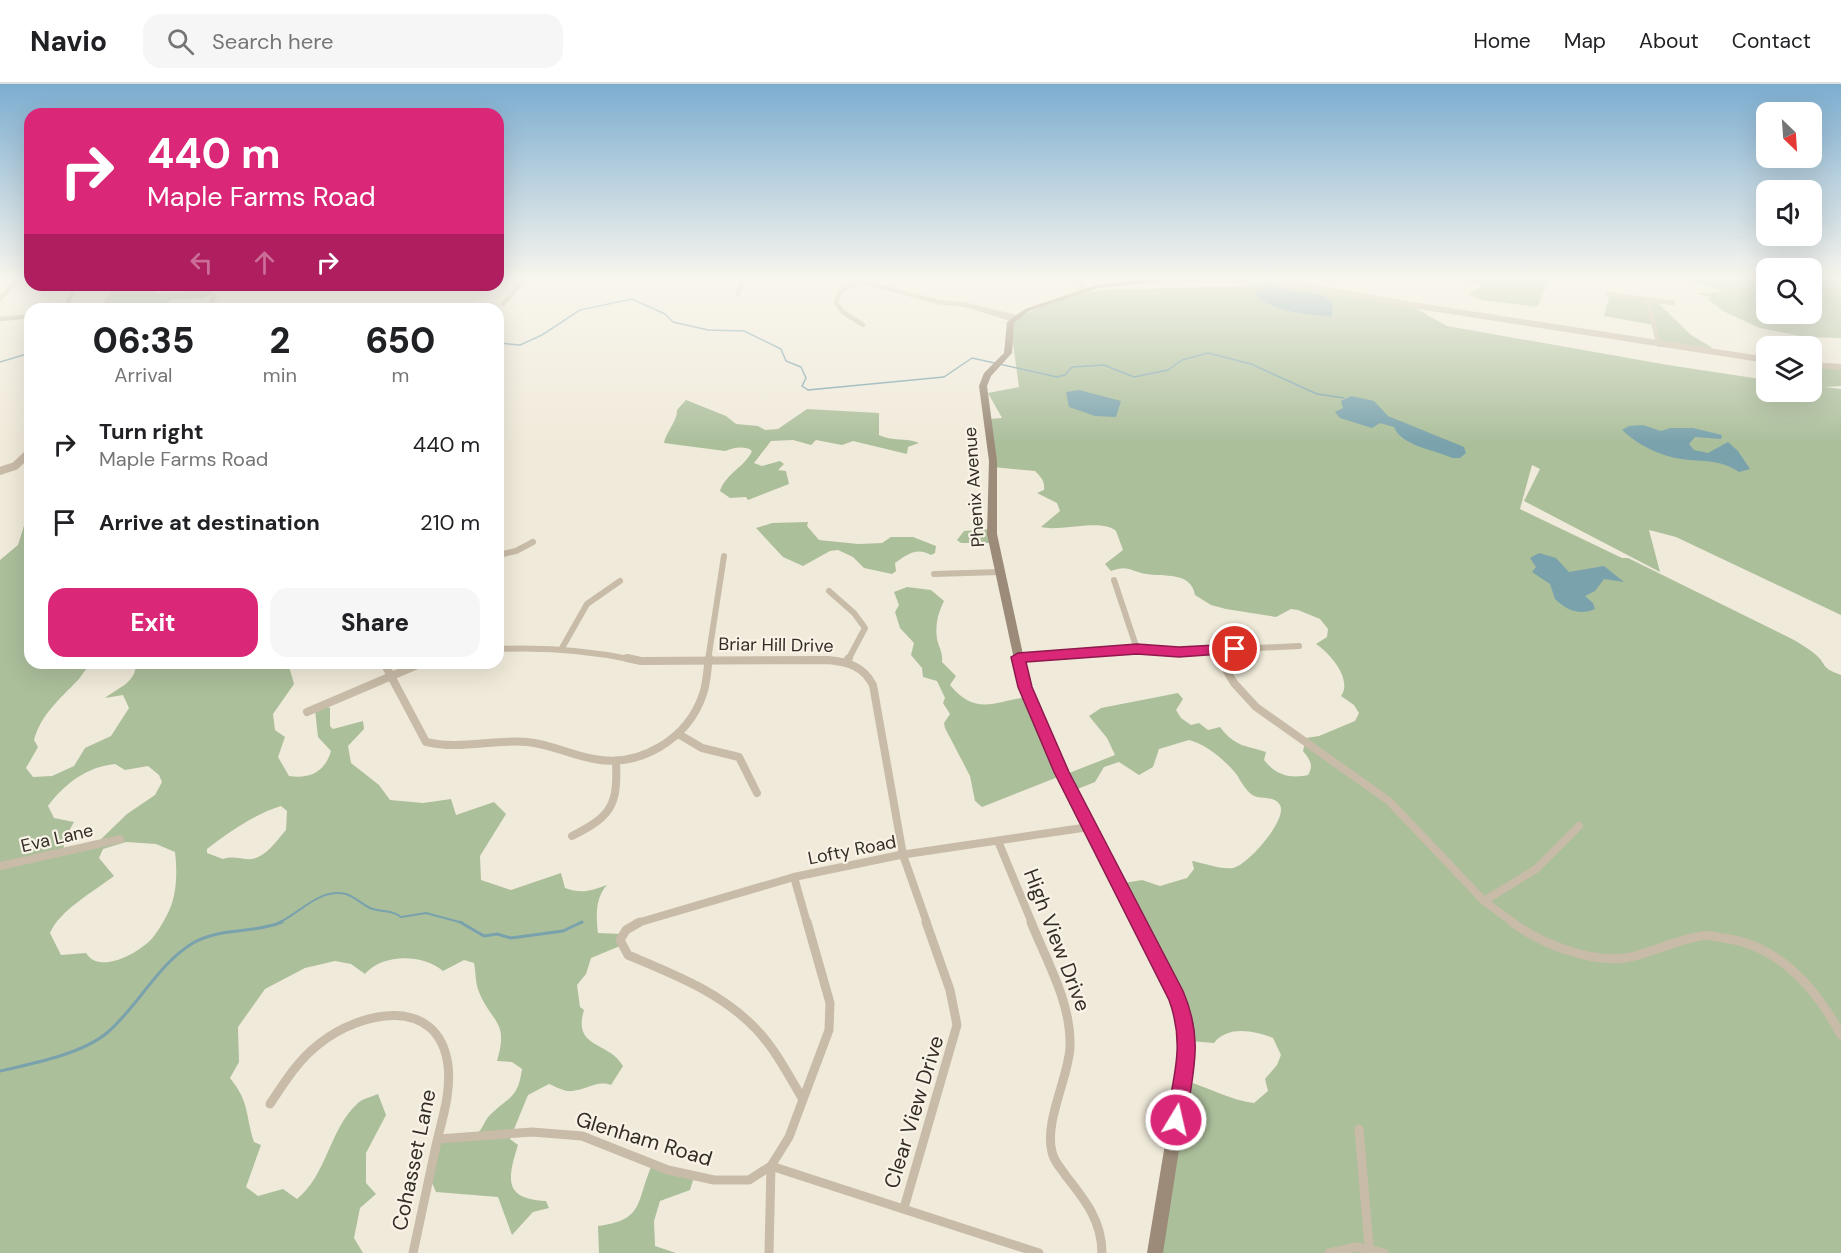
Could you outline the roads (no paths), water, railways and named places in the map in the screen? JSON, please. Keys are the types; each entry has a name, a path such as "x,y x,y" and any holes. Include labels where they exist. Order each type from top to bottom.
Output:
{"main road":[{"name":"Phenix Avenue","path":"1008,334 1009,352 987,375 983,386 993,460 992,534 1025,687 1089,827 1177,997 1187,1024 1187,1053 1155,1253"}],"street":[{"path":"1590,334 1756,358"},
{"path":"1656,334 1659,345"},
{"path":"1822,365 1841,368"},
{"path":"0,471 15,466 24,458"},
{"path":"504,554 516,551 533,542"},
{"path":"386,669 426,742 446,746 492,741 527,742 583,757 616,761 648,753 680,735 698,709 704,690 717,619 724,556"},
{"path":"934,574 1000,572"},
{"path":"1114,580 1137,649"},
{"path":"562,648 587,604 620,581"},
{"path":"829,591 854,613 864,628 861,639 846,662"},
{"path":"1018,657 1137,649 1179,652 1299,646"},
{"name":"Briar Hill Drive","path":"504,649 562,648 593,651 634,661 709,659 846,662 863,669 873,685 903,855"},
{"path":"1214,650 1234,683 1249,701 1389,801 1484,901 1517,926 1553,946 1609,959 1630,957 1703,935 1740,940 1773,954 1806,981 1841,1035"},
{"path":"307,712 408,669"},
{"path":"680,735 702,748 739,757 757,793"},
{"path":"572,836 602,821 612,810 616,801 616,761"},
{"path":"1484,901 1531,874 1555,855 1579,826"},
{"name":"Lofty Road","path":"802,1098 786,1069 747,1020 688,981 628,955 623,950 620,940 626,930 645,919 794,877 903,855 1089,827"},
{"name":"Eva Lane","path":"0,866 120,839"},
{"name":"High View Drive","path":"998,841 1069,1015 1070,1050 1054,1117 1051,1150 1055,1161 1094,1213 1102,1240 1102,1253"},
{"name":"Clear View Drive","path":"903,855 950,990 957,1025 946,1071 904,1208"},
{"path":"769,1253 771,1166 781,1156 790,1139 802,1098 826,1043 830,1003 794,877"},
{"name":"Cohasset Lane","path":"270,1104 301,1061 327,1038 354,1024 383,1017 410,1016 429,1025 445,1049 449,1072 446,1107 413,1253"},
{"path":"1359,1129 1369,1246"},
{"name":"Glenham Road","path":"438,1138 532,1132 582,1136 668,1170 714,1179 749,1180 771,1166"},
{"path":"771,1166 1039,1253"},
{"path":"1329,1253 1358,1245 1369,1246 1384,1253"}],"water":[{"path":"1079,390 1121,401 1116,417 1095,416 1069,407 1066,392"},
{"path":"1351,396 1374,401 1388,416 1464,447 1466,453 1460,458 1452,458 1411,443 1404,439 1394,427 1380,423 1372,428 1340,418 1335,412 1343,408 1341,401"},
{"path":"1643,425 1661,431 1670,428 1693,428 1722,435 1721,439 1695,437 1689,444 1694,450 1708,453 1728,442 1738,451 1750,469 1739,472 1718,463 1665,455 1642,445 1622,430 1629,426"},
{"path":"1539,553 1556,558 1569,572 1604,566 1624,582 1604,579 1595,591 1585,596 1593,603 1595,609 1584,612 1574,611 1555,599 1550,584 1532,572 1536,567 1530,558"}],"waterway":[{"path":"504,344 520,345 544,334"},
{"path":"749,334 781,349 786,361 801,367 806,378 802,386 808,390 944,377 972,358 1057,377 1065,375 1072,367 1104,365 1134,377 1168,370 1182,360 1208,353 1251,364 1317,394 1344,398"},
{"path":"0,362 24,355"},
{"path":"278,923 319,898 336,893 349,895 370,908 394,913 401,917 426,913 461,922"},
{"path":"0,1071 56,1057 97,1040 119,1021 169,962 193,943 226,932 260,928 282,922"},
{"path":"461,922 484,936 497,934 511,938 563,931 582,922 579,923"}]}
